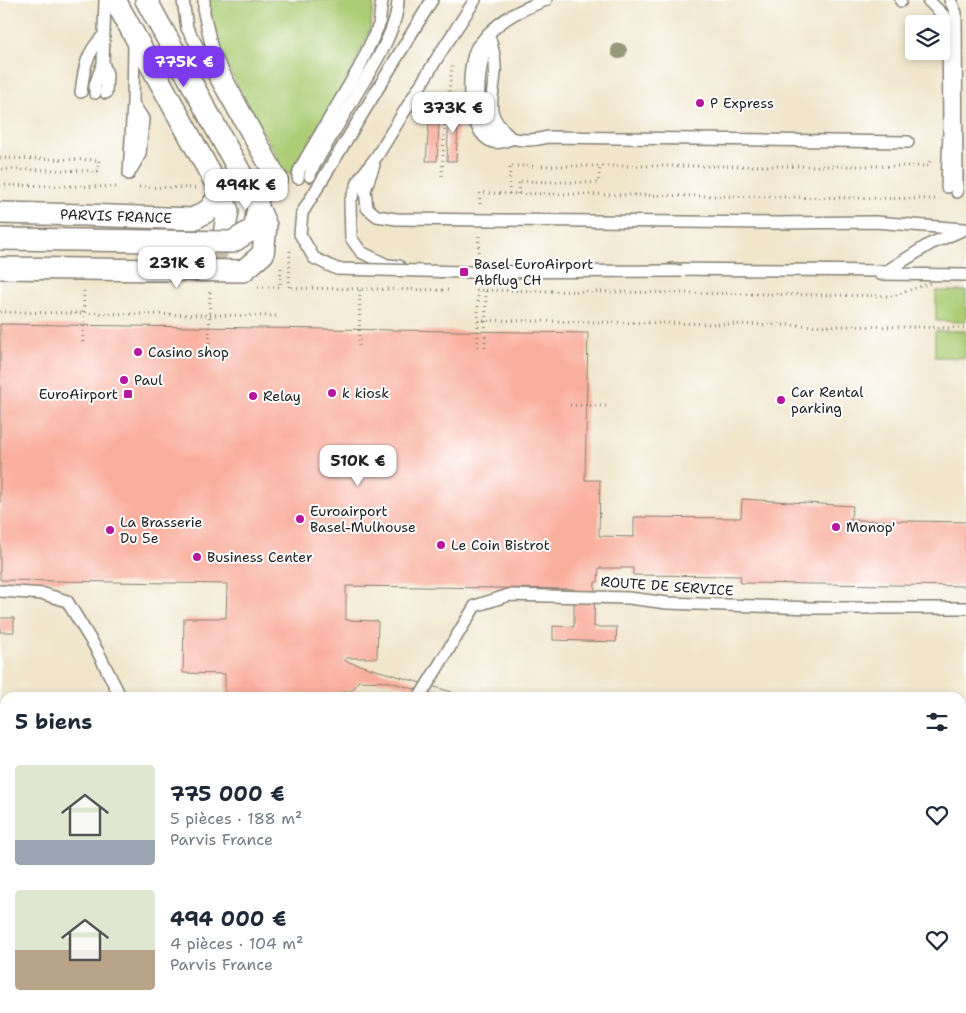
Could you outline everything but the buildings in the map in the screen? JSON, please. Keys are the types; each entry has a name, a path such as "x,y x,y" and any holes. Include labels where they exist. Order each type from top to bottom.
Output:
{"street":[{"path":"115,0 221,193 228,210 224,234"},
{"path":"0,268 243,271 263,254 266,226 258,205 146,0"},
{"name":"PARVIS FRANCE","path":"0,213 85,214 193,219 209,210 221,193"},
{"path":"0,240 232,242 256,228 258,205"}],"lane":[{"path":"100,93 95,85 103,63 105,0"},
{"path":"183,0 187,28 266,168 269,179"},
{"path":"204,0 204,13 213,52 282,179"},
{"path":"382,0 379,25 359,68 299,170 304,177 312,169 392,29 398,10 398,0"},
{"path":"432,0 302,213 300,234 314,258 337,269 887,270 930,244 965,229"},
{"path":"475,0 377,156 360,178 350,202 351,238 361,252 387,265 482,269 966,275"},
{"path":"546,0 512,14 498,24 478,45 472,57 469,95 478,128 487,139 493,142 504,142 512,139 535,141 548,137 908,142"},
{"path":"928,0 952,17"},
{"path":"937,0 952,17"},
{"path":"950,0 952,17 952,190 948,139 952,17 959,0"},
{"path":"129,174 134,34"},
{"path":"489,34 494,51 495,73 491,108 497,124 512,139"},
{"path":"81,92 83,72 93,46 104,35"},
{"path":"377,156 365,190 366,208 377,216 396,219 777,223 875,222 965,229"},
{"path":"0,591 44,594 66,601 98,652 118,692"},
{"name":"ROUTE DE SERVICE","path":"423,692 475,606 509,594 629,598 667,603 811,608 966,608"}],"path":[{"path":"442,176 444,137 453,61"},
{"path":"509,194 510,166 928,166 939,139 948,139"},
{"path":"0,158 99,160 98,171 0,169"},
{"path":"518,194 519,181 598,183 600,167"},
{"path":"480,193 947,199"},
{"path":"479,236 485,348"},
{"path":"478,347 482,269"},
{"path":"0,312 278,316"},
{"path":"478,320 966,328"},
{"path":"570,405 607,406"}],"green space":[{"path":"209,0 374,0 370,30 354,66 290,174 283,172 276,155 217,48 212,34"},
{"path":"936,291 966,291 966,322 936,321"},
{"path":"935,331 966,331 966,358 935,357"}],"tunnel":[{"path":"178,266 193,266 217,253 224,234"}],"place":[{"name":"P Express","path":"700,103"},
{"name":"Basel EuroAirport Abflug CH","path":"464,272"},
{"name":"Casino shop","path":"138,352"},
{"name":"Paul","path":"124,380"},
{"name":"k kiosk","path":"332,393"},
{"name":"EuroAirport","path":"128,394"},
{"name":"Relay","path":"253,396"},
{"name":"Car Rental parking","path":"781,400"},
{"name":"Euroairport Basel-Mulhouse","path":"300,519"},
{"name":"Monop'","path":"836,527"},
{"name":"La Brasserie Du 5e","path":"110,530"},
{"name":"Le Coin Bistrot","path":"441,545"},
{"name":"Business Center","path":"197,557"}]}
